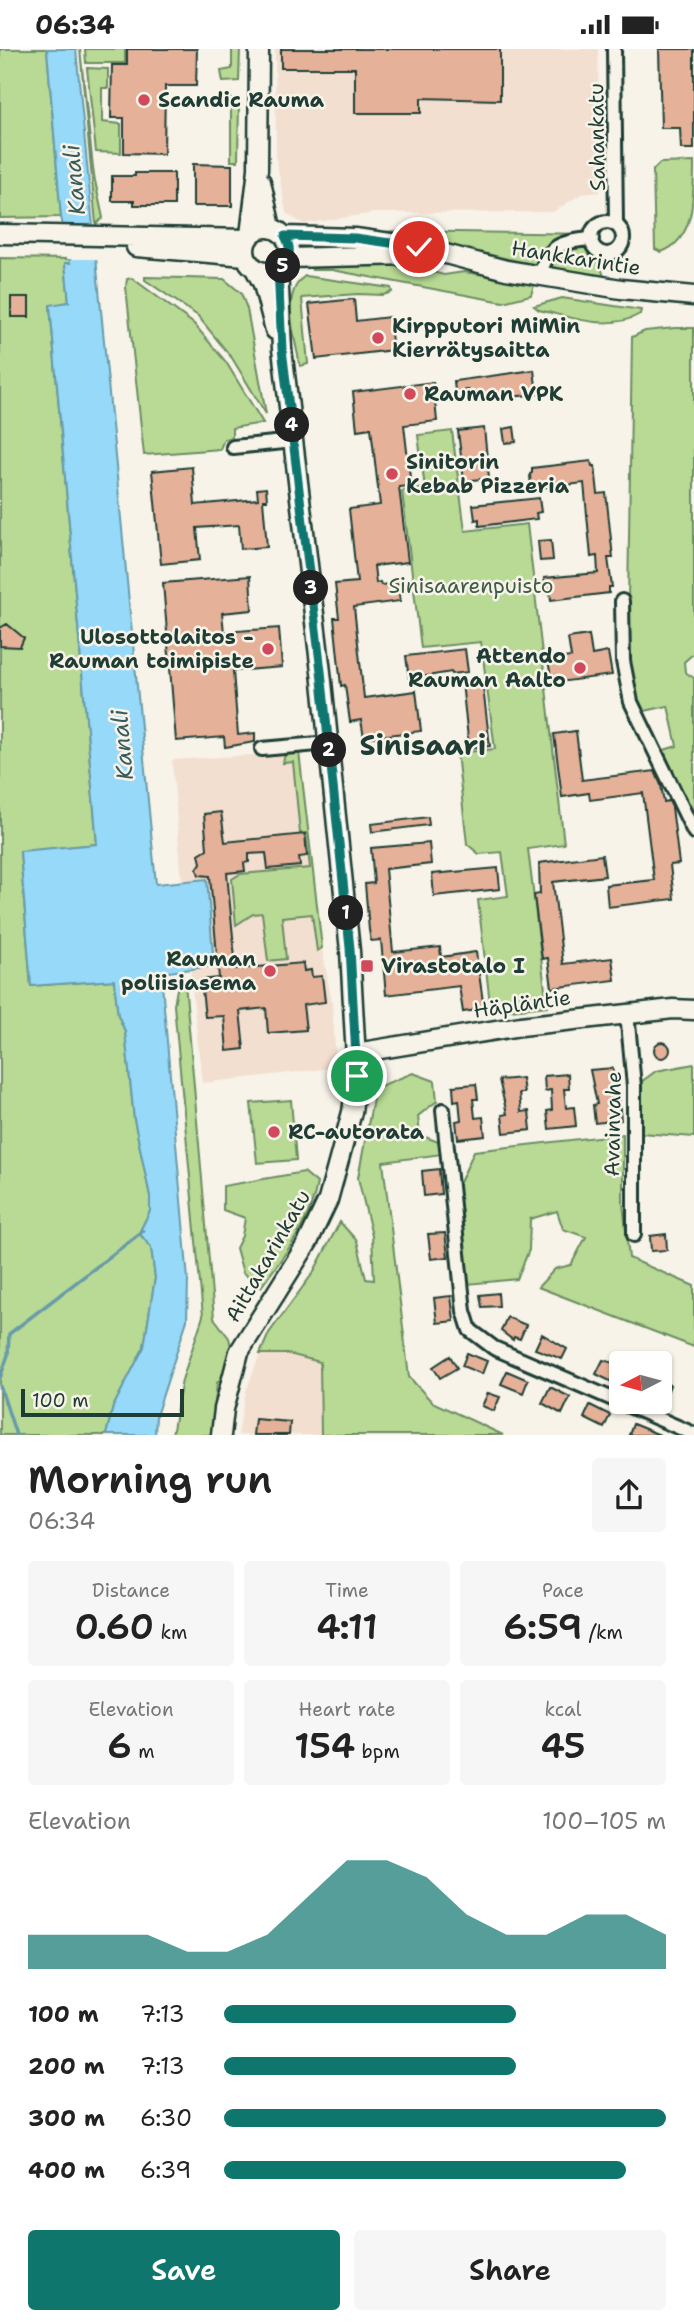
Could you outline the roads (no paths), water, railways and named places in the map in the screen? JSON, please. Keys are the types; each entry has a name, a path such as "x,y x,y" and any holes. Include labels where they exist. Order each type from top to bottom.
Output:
{"main road":[{"name":"Aittakarinkatu","path":"259,49 258,169 249,249 263,284 282,349"},
{"name":"Aittakarinkatu","path":"258,169 278,232"},
{"path":"0,246 100,241 249,249 269,272 283,263 289,244 278,232 260,228 249,249"},
{"name":"Hankkarintie","path":"278,232 355,238 419,247 452,258 540,276 621,289 694,296"},
{"path":"0,234 62,241"},
{"name":"Hankkarintie","path":"283,263 406,255 452,258"},
{"name":"Aittakarinkatu","path":"221,1435 226,1398 239,1352 308,1242 328,1200 352,1112 356,1053 350,948 329,743 282,349 283,263"},
{"name":"Häpläntie","path":"356,1053 434,1039 627,1013 694,1010"}],"street":[{"name":"Sahankatu","path":"614,49 616,224"},
{"path":"601,223 616,224 623,236 621,246 614,252 599,251 592,239 594,229 601,223"},
{"path":"540,276 544,260 552,247 565,241 592,239"},
{"path":"233,447 294,440"},
{"path":"622,601 623,661 631,702 694,832"},
{"path":"262,749 329,743"},
{"name":"Avainvahe","path":"627,1013 634,1075 634,1235"},
{"path":"443,1110 464,1311 470,1330 494,1348 694,1434"}],"water":[{"name":"Kanali","path":"47,49 76,49 156,884 207,879 214,966 161,973 188,1280 187,1320 156,1416 155,1435 106,1435 113,1407 144,1347 155,1278 151,1247 139,1233 150,1211 150,1196 134,1119 125,1031 118,1015 114,980 31,986 20,851 97,844 50,305 69,302 65,263 70,263 61,217"}],"waterway":[{"path":"0,1378 8,1355 9,1334 143,1231"},
{"path":"0,1386 16,1435"}],"place":[{"name":"Scandic Rauma","path":"144,100"},
{"name":"Kirpputori MiMin Kierrätysaitta","path":"378,338"},
{"name":"Rauman VPK","path":"410,394"},
{"name":"Sinitorin Kebab Pizzeria","path":"392,474"},
{"name":"Ulosottolaitos - Rauman toimipiste","path":"268,649"},
{"name":"Attendo Rauman Aalto","path":"580,668"},
{"name":"Virastotalo I","path":"367,966"},
{"name":"Rauman poliisiasema","path":"270,971"},
{"name":"RC-autorata","path":"274,1132"}],"district":[{"name":"Sinisaari","path":"423,745"}],"park label":[{"name":"Sinisaarenpuisto","path":"471,586"}]}
